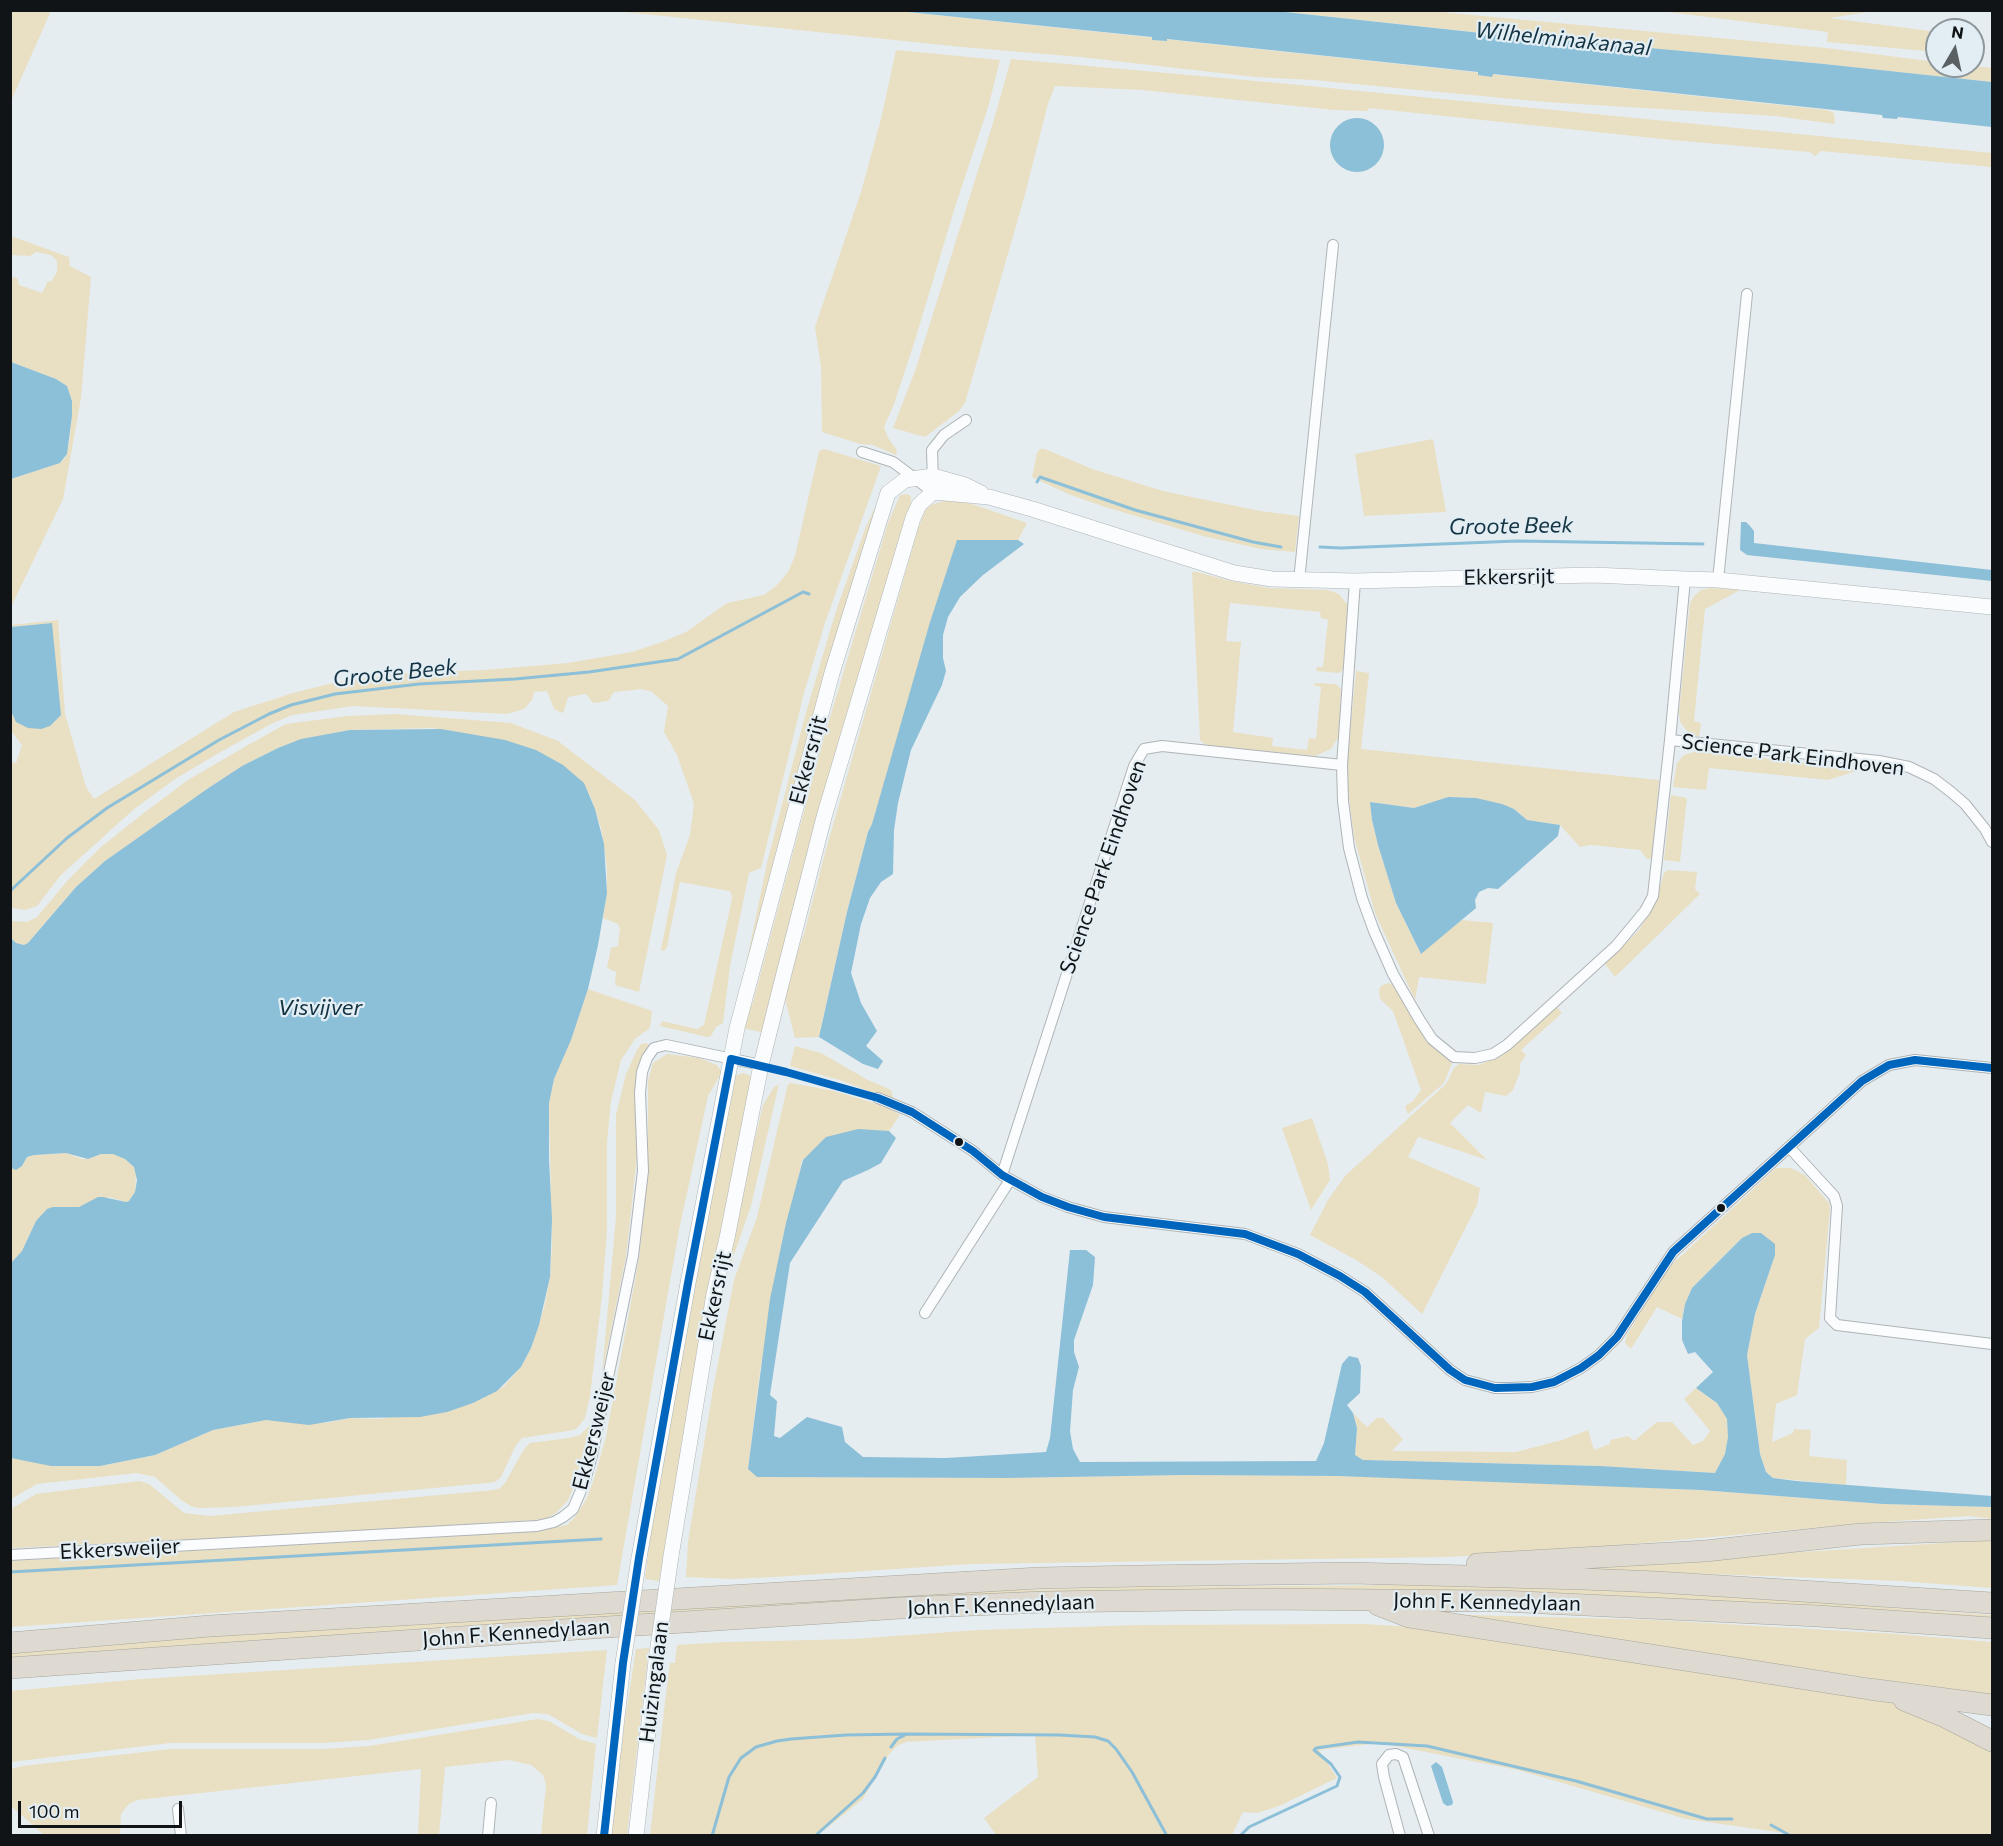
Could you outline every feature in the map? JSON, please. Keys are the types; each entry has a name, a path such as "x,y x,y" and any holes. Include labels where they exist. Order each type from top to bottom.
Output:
{"highway":[{"path":"1350,1573 1705,1551 1861,1534 1992,1530"},
{"name":"John F. Kennedylaan","path":"10,1643 210,1626 1039,1578 1350,1573 1657,1582 1992,1603"},
{"path":"1363,1599 1409,1617 1869,1689 1992,1705"},
{"name":"John F. Kennedylaan","path":"10,1668 902,1608 1044,1602 1363,1599 1641,1606 1992,1629"},
{"path":"10,1678 151,1658"},
{"path":"1869,1689 1915,1704 1992,1741"}],"main road":[{"name":"Ekkersrijt","path":"644,1531 688,1283 737,1028 832,673 888,493 905,480 933,476 965,485 989,497"},
{"name":"Ekkersrijt","path":"675,1529 714,1294 761,1065 824,817 913,518 919,505 933,492 989,497 1032,508 1234,573 1299,581 1593,575 1718,580 1992,608"},
{"name":"Huizingalaan","path":"636,1836 656,1661 675,1529"},
{"name":"Huizingalaan","path":"604,1836 623,1663 644,1531"}],"street":[{"path":"1299,581 1333,245"},
{"path":"1718,580 1747,294"},
{"path":"933,492 932,450 944,435 966,420"},
{"path":"862,452 893,462 933,492"},
{"name":"Science Park Eindhoven","path":"1355,581 1342,765 1343,801 1349,848 1362,898 1393,974 1432,1039 1454,1058 1475,1058 1493,1054 1507,1045 1616,946 1645,911 1653,897 1685,579"},
{"name":"Science Park Eindhoven","path":"1670,740 1879,761 1910,767 1934,779 1952,792 1965,804 1992,842"},
{"name":"Science Park Eindhoven","path":"1006,1177 1134,766 1144,749 1162,746 1342,765"},
{"name":"Ekkersweijer","path":"10,1555 537,1526 563,1517 573,1509 585,1481 592,1455 633,1256 643,1171 640,1093 642,1072 647,1058 654,1048 666,1045 731,1059"},
{"path":"731,1059 761,1065"},
{"path":"878,1098 912,1112 973,1151 1006,1177 1042,1197 1104,1217 1245,1234 1298,1254 1365,1292 1450,1370 1465,1380 1495,1389 1532,1387 1554,1382 1581,1368 1599,1355 1617,1337 1673,1252 1862,1081 1889,1065 1915,1060 1992,1065"},
{"path":"1790,1148 1834,1196 1837,1206 1830,1318 1837,1325 1992,1344"},
{"path":"925,1313 1006,1177"},
{"path":"1400,1836 1382,1764 1389,1755 1396,1754 1403,1757 1429,1836"},
{"path":"488,1836 491,1803"},
{"path":"178,1809 181,1836"}],"shaded area":[{"path":"10,11 51,11 11,101 10,101"},
{"path":"615,11 898,11 1156,38 1152,40 1166,41 1164,39 1482,73 1478,75 1492,76 1489,74 1827,110 1834,113 1835,124 1775,116 1545,102 1313,80 1255,77 1080,57"},
{"path":"1276,11 1430,11 1826,48 1925,60 1925,75 1824,64 1493,34"},
{"path":"1659,11 1874,11 1830,18 1925,30 1925,51 1827,42 1828,32"},
{"path":"896,50 1000,60 989,104 916,337 884,427 888,438 897,450 896,455 873,445 860,444 822,432 821,367 815,327 861,192 881,119"},
{"path":"1011,59 1992,153 1992,167 1821,151 1815,156 1810,152 1369,108 1367,111 1334,110 1142,90 1055,86 1048,104 1024,198 965,403 959,411 925,437 893,428 915,371"},
{"path":"1985,67 1992,68 1992,82 1955,78 1985,78"},
{"path":"11,236 69,257 70,266 91,277 81,398 63,499 11,607 11,479 60,463 65,458 69,444 72,401 67,386 56,379 11,362 11,277 17,278 19,285 42,293 48,281 51,282 57,272 57,261 51,255 36,252 30,256 11,255"},
{"path":"1433,439 1446,512 1364,516 1355,454"},
{"path":"824,449 881,466 825,623 804,693 761,868 749,873 730,966 723,1023 716,1027 711,1036 660,1026 662,1021 697,1029 704,1025 732,899 729,891 680,882 667,947 664,951 661,950 676,873 690,835 694,804 677,755 664,732 668,706 652,692 642,689 614,692 608,701 593,703 586,694 568,697 562,713 554,709 547,691 534,692 532,700 524,709 507,714 354,706 292,715 271,724 175,779 133,810 60,876 37,906 25,910 11,908 11,762 16,763 22,745 11,731 11,711 52,623 11,627 11,625 58,620 65,714 86,787 94,799 234,712 293,693 337,682 407,673 568,663 632,652 686,632 727,603 764,595 776,586 788,572 795,556 819,451"},
{"path":"1040,449 1092,469 1163,491 1260,511 1299,516 1295,552 1261,549 1203,536 1068,494 1032,477"},
{"path":"908,494 911,497 911,505 765,1033 742,1028 753,1002 823,741 888,523 900,495"},
{"path":"946,500 972,504 1027,523 1018,540 957,540 868,832 847,912 819,1037 795,1038 783,991 804,934 918,529 925,511 931,505"},
{"path":"876,505 878,506 734,1022 768,859 805,716 835,614 865,529"},
{"path":"1192,572 1269,588 1328,590 1339,594 1347,604 1348,622 1343,670 1339,673 1316,671 1317,667 1323,667 1328,620 1321,618 1320,612 1230,603 1226,641 1241,642 1233,732 1273,738 1272,746 1307,750 1309,738 1316,739 1321,687 1313,685 1316,683 1336,684 1341,689 1339,736 1331,749 1315,756 1206,745 1200,740"},
{"path":"1710,588 1740,590 1705,609 1694,721 1701,723 1699,737 1688,732 1680,722 1679,713 1690,603 1701,590"},
{"path":"1356,671 1369,673 1361,749 1659,780 1652,859 1647,859 1640,850 1591,845 1580,847 1560,825 1527,820 1514,809 1476,798 1448,797 1414,808 1371,802 1372,820 1378,845 1396,903 1420,953 1462,920 1493,923 1486,984 1419,977 1415,1000 1375,913 1354,837 1346,774"},
{"path":"395,714 511,723 558,741 635,800 659,830 667,855 639,992 615,985 616,972 607,968 611,948 618,946 620,928 618,924 603,918 607,893 607,868 601,828 590,795 434,728 350,730 302,739 278,748 242,766 105,861 76,887 28,943 24,945 16,943 11,938 10,921 27,922 37,917 68,880 101,847 188,780 248,745 286,724 348,716"},
{"path":"1697,751 1863,769 1828,780 1709,768 1706,790 1673,787 1677,763 1684,755"},
{"path":"1671,795 1687,798 1680,862 1664,860"},
{"path":"1668,870 1697,872 1695,889 1700,894 1615,977 1605,964 1639,930 1656,901 1664,873"},
{"path":"1388,983 1393,985 1434,1048 1452,1063 1444,1083 1408,1114 1405,1106 1413,1101 1421,1090 1393,1011 1380,999 1381,986"},
{"path":"588,989 652,1011 650,1028 635,1039 621,1060 611,1101 607,1142 607,1230 602,1296 590,1396 585,1418 578,1427 574,1430 522,1438 516,1445 501,1477 495,1482 234,1507 198,1508 181,1500 155,1477 137,1473 37,1484 11,1499 11,1458 100,1466 155,1455 213,1430 266,1420 325,1423 350,1418 379,1419 473,1403 503,1387 521,1367 531,1348 544,1308 550,1277 552,1245 549,1103 554,1079"},
{"path":"1557,1007 1562,1013 1521,1050 1526,1055 1520,1064 1520,1072 1513,1090 1506,1096 1485,1092 1481,1113 1468,1105 1450,1123 1487,1160 1418,1137 1408,1157 1480,1188 1477,1205 1422,1314 1382,1277 1310,1235 1328,1200 1345,1176 1446,1084 1454,1068 1459,1064 1478,1065 1500,1057"},
{"path":"647,1043 649,1046 635,1105 637,1156 626,1256 602,1374 616,1217 616,1115 626,1074 641,1044"},
{"path":"795,1046 821,1053 866,1079 891,1090 894,1101 843,1081 790,1066"},
{"path":"667,1054 699,1058 717,1065 722,1072 708,1096 679,1230 617,1585 11,1627 11,1561 462,1536 534,1531 567,1525 586,1500 606,1437 639,1259 648,1171 648,1081 653,1063"},
{"path":"743,1073 755,1080 689,1403 659,1581 645,1579 657,1477 735,1076"},
{"path":"779,1084 751,1206 728,1272 747,1172 763,1105 774,1087"},
{"path":"788,1084 834,1091 887,1107 900,1115 889,1131 858,1130 802,1160 760,1371 748,1469 757,1477 1006,1478 1185,1475 1429,1478 1701,1490 1883,1504 1992,1507 1992,1519 1969,1516 1883,1522 1587,1548 1449,1557 971,1564 775,1577 731,1579 686,1577 688,1542 713,1389 734,1280 757,1217"},
{"path":"1312,1118 1328,1164 1330,1180 1311,1210 1282,1128"},
{"path":"66,1153 82,1159 101,1154 114,1154 125,1159 134,1167 136,1173 135,1192 126,1202 109,1197 75,1208 53,1207 36,1221 22,1251 11,1263 11,1168 16,1169 22,1166 27,1157 34,1155"},
{"path":"1776,1168 1791,1168 1805,1175 1829,1203 1830,1209 1819,1328 1805,1339 1797,1395 1776,1404 1772,1442 1793,1433 1794,1429 1811,1430 1809,1456 1847,1460 1846,1485 1773,1478 1766,1471 1760,1454 1747,1355 1755,1314 1775,1255 1742,1238 1692,1288 1682,1319 1657,1307 1631,1349 1625,1343 1627,1335 1667,1269"},
{"path":"1696,1388 1717,1403 1727,1419 1728,1437 1725,1454 1715,1473 1600,1466 1363,1460 1355,1455 1357,1428 1353,1413 1367,1427 1378,1417 1380,1419 1382,1417 1403,1439 1392,1451 1516,1452 1562,1440 1588,1430 1594,1450 1610,1444 1610,1440 1628,1436 1634,1441 1657,1422 1672,1422 1693,1445 1703,1441 1710,1431 1684,1399"},
{"path":"591,1424 568,1500 557,1512 546,1519 374,1531 11,1548 11,1509 36,1494 140,1481 149,1484 184,1513 210,1516 494,1490 505,1483 524,1449 530,1443 580,1435"},
{"path":"1992,1540 1992,1588 1899,1581 1546,1568"},
{"path":"1410,1585 1581,1589 1742,1597 1992,1615 1992,1622 1410,1594 11,1658 11,1653 222,1634 977,1591"},
{"path":"1436,1614 1656,1620 1898,1634 1992,1642 1992,1696"},
{"path":"1365,1624 1442,1629 1914,1707 1992,1744 1992,1835 1799,1835 1686,1819 1518,1770 1380,1743 1319,1750 1337,1778 1279,1806 1257,1813 1243,1812 1232,1835 996,1835 984,1818 1038,1777 1035,1735 906,1742 897,1746 889,1754 863,1799 818,1835 650,1836 670,1663 675,1663 677,1645 853,1639 978,1630 1140,1625"},
{"path":"649,1648 627,1835 610,1836 615,1784 636,1649"},
{"path":"607,1650 597,1738 582,1734 548,1714 533,1713 368,1740 322,1743 170,1743 11,1762 11,1691 141,1679"},
{"path":"538,1719 549,1721 579,1739 596,1744 587,1835 541,1835 546,1785 543,1775 531,1765 509,1760 445,1767 439,1835 418,1835 421,1769 137,1800 129,1804 121,1814 120,1835 44,1835 11,1806 11,1769 22,1766 170,1749 322,1749 369,1746"}],"water":[{"path":"898,11 1276,11 1481,33 1482,30 1497,31 1497,34 1824,64 1925,75 1925,78 1992,82 1992,127 1898,117 1897,119 1883,118 1882,115 1493,74 1492,77 1478,75 1478,72 1167,39 1167,41 1152,40 1152,37"},
{"path":"1357,118 1367,120 1376,126 1382,135 1384,145 1382,155 1376,164 1367,170 1357,172 1347,170 1338,164 1332,155 1330,145 1332,135 1338,126 1347,120"},
{"path":"11,362 56,379 67,386 72,401 72,416 67,454 60,463 11,479"},
{"path":"1741,522 1746,522 1754,531 1754,543 1992,570 1992,581 1747,555 1740,550"},
{"path":"957,540 1018,540 1024,544 983,575 960,597 948,617 943,635 943,658 946,671 942,685 911,750 898,803 894,830 893,874 881,882 870,898 861,924 851,973 861,1003 877,1031 866,1046 883,1061 878,1069 863,1064 819,1037 847,912 868,832 930,622"},
{"path":"52,623 61,715 50,726 41,729 28,728 16,722 11,711 11,627"},
{"name":"Visvijver","path":"441,729 505,740 536,750 563,765 584,783 595,809 604,844 607,893 598,945 588,989 571,1040 554,1079 549,1103 552,1219 550,1277 539,1325 521,1367 497,1391 473,1403 447,1412 420,1417 350,1418 309,1425 266,1420 213,1430 155,1455 100,1466 51,1466 11,1458 11,1263 22,1251 36,1221 47,1209 79,1207 98,1197 126,1202 135,1192 137,1180 134,1167 125,1159 113,1154 101,1154 88,1159 66,1153 34,1155 27,1157 22,1166 16,1170 11,1168 11,938 16,943 24,945 28,943 76,887 105,861 242,766 278,748 301,739 350,730"},
{"path":"1448,797 1476,798 1502,804 1514,809 1527,820 1560,825 1558,836 1498,889 1488,888 1479,892 1475,900 1476,908 1421,954 1396,903 1378,845 1370,802 1414,808"},
{"path":"858,1129 889,1131 896,1138 881,1163 843,1181 790,1263 770,1395 777,1401 774,1436 780,1438 807,1417 842,1427 845,1442 863,1457 946,1458 1046,1452 1050,1438 1070,1250 1086,1250 1095,1257 1093,1285 1074,1340 1074,1352 1079,1367 1073,1390 1070,1431 1073,1449 1080,1462 1316,1461 1324,1443 1342,1364 1349,1356 1358,1358 1361,1366 1360,1393 1347,1405 1353,1413 1357,1428 1355,1455 1363,1460 1600,1466 1715,1473 1725,1454 1728,1437 1727,1419 1717,1403 1696,1388 1713,1372 1695,1352 1688,1354 1682,1340 1685,1304 1692,1288 1742,1238 1752,1233 1761,1233 1775,1244 1775,1255 1755,1314 1747,1355 1760,1454 1766,1472 1773,1478 1796,1481 1992,1496 1992,1507 1883,1504 1701,1490 1338,1476 757,1477 748,1469 770,1299 786,1223 803,1160 826,1137"},
{"path":"1436,1762 1442,1767 1452,1805 1447,1806 1443,1803 1431,1766"}],"waterway":[{"name":"Groote Beek","path":"1037,482 1040,477 1135,510 1253,542 1281,547"},
{"name":"Groote Beek","path":"1320,547 1517,541 1703,544"},
{"name":"Groote Beek","path":"10,891 67,838 107,808 219,740 291,705 335,694 419,684 589,672 678,659 803,592 809,594"},
{"path":"10,1572 601,1539"},
{"path":"712,1836 729,1777 741,1758 756,1747 791,1739 905,1734 1060,1735 1095,1737 1108,1741 1132,1772 1167,1836"},
{"path":"891,1747 897,1739 905,1735"},
{"path":"1240,1836 1249,1827 1337,1786 1340,1777 1331,1764 1314,1750 1316,1748 1358,1742 1427,1746 1576,1781 1707,1819 1732,1819"},
{"path":"815,1836 863,1793 885,1758"},
{"path":"1771,1825 1791,1836"}],"transit line":[{"path":"604,1836 623,1663 639,1558 731,1059 878,1098 912,1112 973,1151 1002,1175 1042,1197 1068,1207 1104,1217 1245,1234 1298,1254 1365,1292 1450,1370 1465,1380 1495,1388 1532,1387 1554,1382 1581,1368 1599,1355 1617,1337 1673,1252 1862,1081 1889,1065 1915,1060 1992,1068"}],"water label":[{"name":"Wilhelminakanaal","path":"1563,39"}]}
